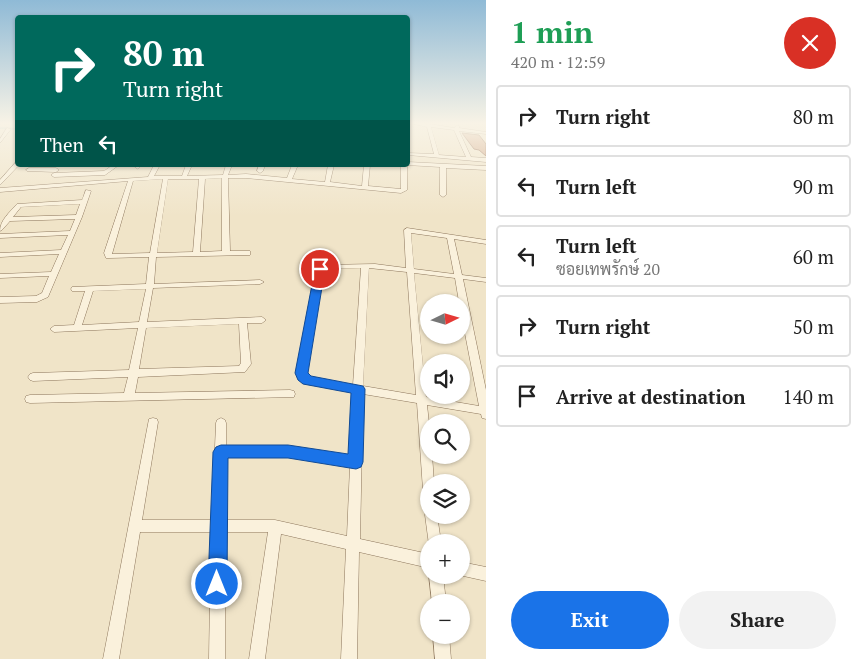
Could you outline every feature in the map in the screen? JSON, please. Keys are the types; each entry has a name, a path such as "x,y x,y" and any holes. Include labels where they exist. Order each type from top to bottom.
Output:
{"street":[{"path":"419,155 486,160"},
{"path":"410,164 486,168"},
{"path":"0,183 15,166"},
{"path":"443,166 443,195"},
{"path":"83,174 85,167"},
{"path":"29,170 56,170 83,174 105,173 111,171 114,167"},
{"path":"150,178 156,167"},
{"path":"184,177 188,167"},
{"path":"226,253 225,176 228,167"},
{"path":"289,180 294,167"},
{"path":"327,184 331,167"},
{"path":"365,188 367,167"},
{"path":"0,190 166,177 225,176 403,190 406,167"},
{"path":"50,185 56,170"},
{"path":"129,396 144,324 166,177"},
{"path":"196,254 202,177"},
{"path":"131,180 108,255 247,253"},
{"path":"0,300 43,297 79,217 88,191"},
{"path":"0,229 17,206 23,204 84,202"},
{"path":"7,219 79,217"},
{"path":"486,242 407,230 410,271 420,400 308,381 302,376 320,269 332,266 365,266 410,271 457,277 486,280"},
{"path":"0,236 71,233"},
{"path":"440,404 486,413 450,236"},
{"path":"0,255 63,252"},
{"path":"349,659 358,389 365,266"},
{"path":"0,276 54,274"},
{"path":"75,289 260,282"},
{"path":"77,328 90,288"},
{"path":"33,377 244,368 246,364 243,320"},
{"path":"54,329 262,320"},
{"path":"30,399 290,394"},
{"path":"420,404 427,474"},
{"path":"111,659 153,422"},
{"path":"217,659 218,528 222,423"},
{"path":"221,452 288,452 356,462"},
{"path":"135,526 218,528 275,526 420,559"},
{"path":"257,659 275,526"},
{"path":"470,571 486,574"},
{"path":"442,644 443,659"}],"route":[{"path":"217,584 221,452 288,452 356,462 358,389 308,381 304,379 301,373 320,269"}]}
